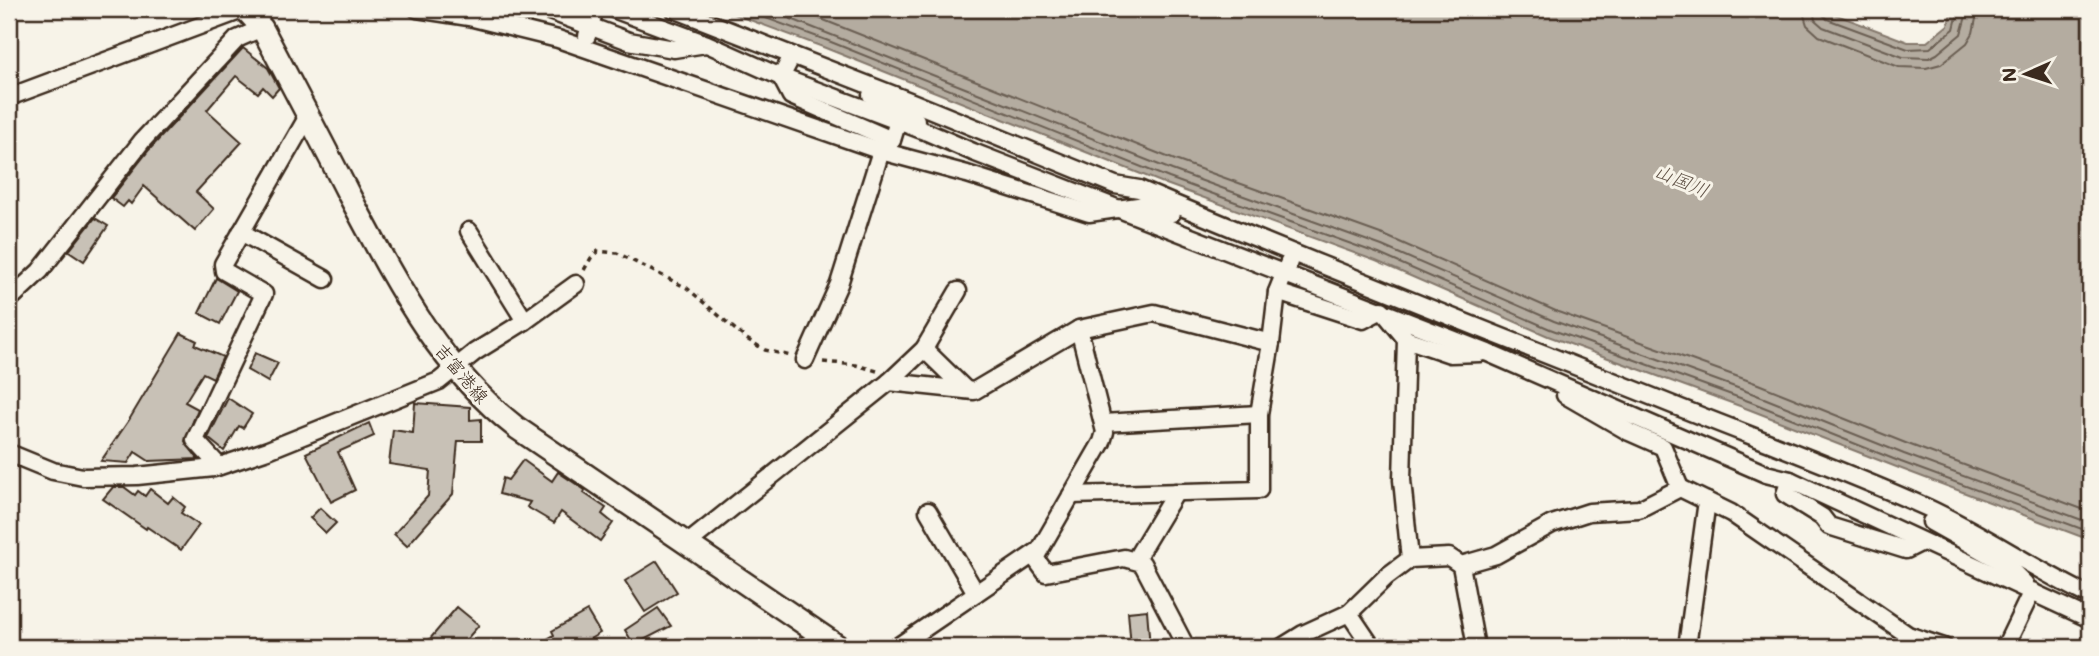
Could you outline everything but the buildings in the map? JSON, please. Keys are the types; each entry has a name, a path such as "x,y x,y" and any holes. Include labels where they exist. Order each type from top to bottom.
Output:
{"main road":[{"name":"吉富港線","path":"254,14 400,292 470,387 492,409 517,428 688,543 811,640 839,647"}],"street":[{"path":"417,9 512,27 583,48 1089,213 1145,205 1236,230"},
{"path":"544,9 629,41 674,49 707,44"},
{"path":"583,48 595,9"},
{"path":"613,9 637,13 781,77 907,113 1115,185 1139,189 1292,255 1389,291 1929,509 2028,562 2053,579 2090,596"},
{"path":"674,9 799,58 907,113 927,132 1489,353 1556,382 1667,440 1790,480 2090,619"},
{"path":"9,97 254,14"},
{"path":"9,300 40,271 142,141 237,39 254,14"},
{"path":"781,77 799,58"},
{"path":"781,77 790,96 887,146"},
{"path":"805,360 839,284 887,146 907,113"},
{"path":"219,466 195,440 264,294 223,271 223,264 308,116"},
{"path":"469,231 525,321"},
{"path":"241,232 325,279"},
{"path":"1071,495 1259,490 1259,414 1278,292 1292,255"},
{"path":"9,453 53,471 83,477 137,476 219,466 268,450 439,381 475,352 525,321 576,284"},
{"path":"688,543 889,382 924,349 958,291"},
{"path":"1278,292 1363,320 1382,310 1389,291"},
{"path":"1382,310 1406,339 1450,354 1489,353"},
{"path":"889,382 974,391 1079,330 1154,313 1271,343"},
{"path":"1079,330 1105,432 1102,442 1035,558 1046,573 1124,558 1142,563 1186,647"},
{"path":"1406,339 1402,480 1410,559"},
{"path":"924,349 966,390"},
{"path":"1103,423 1259,414"},
{"path":"1667,440 1680,488 1731,513 1908,635 1944,647"},
{"path":"1766,474 1787,450"},
{"path":"1790,480 1785,494 1822,517 1829,526 1906,550 1922,542"},
{"path":"1461,565 1496,555 1552,524 1589,512 1639,509 1680,488"},
{"path":"1880,489 1910,510 2004,563 2039,595"},
{"path":"1135,560 1176,492"},
{"path":"1687,647 1707,501"},
{"path":"928,511 976,593"},
{"path":"897,647 1038,551"},
{"path":"1282,647 1349,613 1386,577 1410,559 1449,557 1461,565 1476,647"},
{"path":"2005,647 2039,595 2053,579"},
{"path":"1349,613 1372,647"}],"path":[{"path":"576,284 598,251 617,253 687,288 745,338 765,350 805,360 856,365 878,371 889,382"}],"water":[{"name":"山国川","path":"720,9 1821,9 1908,42 1927,42 1948,25 1952,9 2090,9 2090,540 1748,409 1548,336 1376,261 1166,184 823,47"}]}
